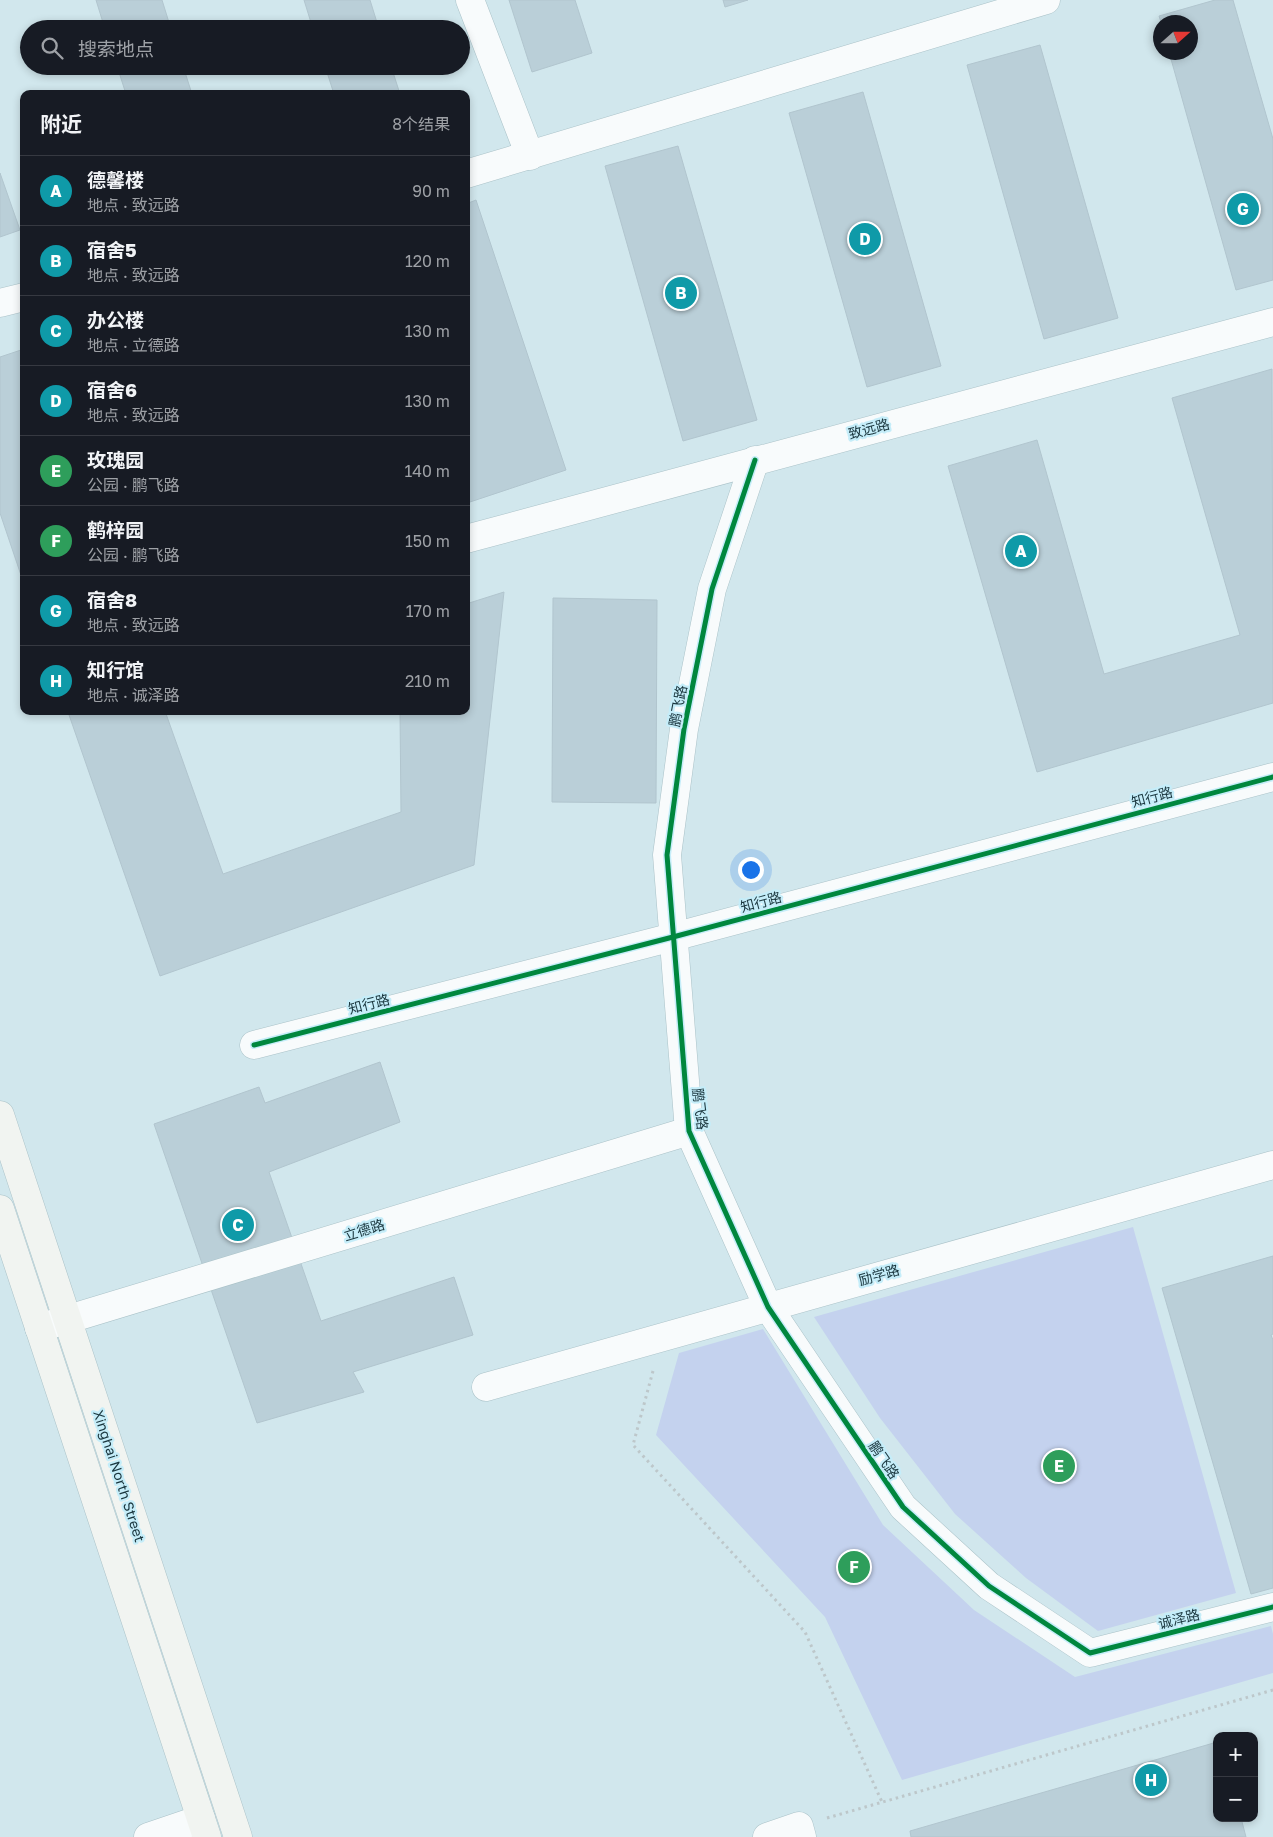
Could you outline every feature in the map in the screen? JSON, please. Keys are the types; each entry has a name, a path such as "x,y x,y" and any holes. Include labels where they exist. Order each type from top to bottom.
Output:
{"main road":[{"name":"Xinghai North Street","path":"0,1115 238,1837"},
{"name":"Xinghai North Street","path":"0,1209 204,1828"}],"street":[{"path":"470,0 530,156"},
{"path":"470,173 1046,0"},
{"path":"0,303 20,298"},
{"name":"致远路","path":"470,537 1273,322"},
{"name":"鹏飞路","path":"755,460 712,588 684,729 667,854 689,1131 768,1306 903,1508 989,1586 1090,1653"},
{"name":"知行路","path":"254,1045 673,937 1273,777"},
{"name":"立德路","path":"39,1328 689,1131"},
{"name":"励学路","path":"486,1387 1273,1165"},
{"name":"诚泽路","path":"1090,1653 1273,1607"},
{"path":"148,1837 204,1828"},
{"path":"767,1837 801,1831"}],"path":[{"path":"663,1336 633,1445 805,1632 882,1802"},
{"path":"801,1831 882,1802 1273,1690"}],"shaded area":[{"path":"1133,1227 1236,1593 1098,1631 1026,1578 955,1514 880,1418 814,1317"},
{"path":"763,1329 883,1525 974,1610 1075,1677 1271,1626 1273,1634 1273,1673 902,1780 825,1617 656,1435 679,1353"}],"building":[{"path":"96,0 162,0 168,20 102,20"},
{"path":"304,0 370,0 376,20 310,20"},
{"path":"509,0 575,0 592,53 532,72"},
{"path":"723,0 748,0 725,7"},
{"path":"1215,0 1233,0 1273,139 1273,280 1236,290 1171,60 1198,60 1198,15 1162,15"},
{"path":"1040,45 1118,318 1044,339 967,65"},
{"path":"120,75 186,75 191,90 125,90"},
{"path":"328,75 394,75 399,90 333,90"},
{"path":"863,92 941,366 867,387 789,113"},
{"path":"678,146 757,420 683,441 605,166"},
{"path":"0,173 20,230 0,237"},
{"path":"476,200 566,470 470,502 470,202"},
{"path":"20,350 20,572 0,513 0,357"},
{"path":"1272,369 1273,703 1037,772 948,466 1037,440 1104,674 1240,635 1172,398"},
{"path":"504,592 474,865 160,976 69,715 166,715 223,874 401,812 400,715 470,715 470,603"},
{"path":"553,598 657,600 656,803 552,802"},
{"path":"380,1062 400,1122 269,1172 321,1321 454,1277 473,1335 353,1372 364,1392 257,1423 154,1124 259,1087 265,1103"},
{"path":"1273,1256 1273,1334 1271,1335 1273,1340 1273,1588 1251,1594 1162,1288"},
{"path":"1213,1743 1213,1822 1242,1822 1246,1837 911,1837 910,1831"}],"cycle path":[{"path":"755,460 712,589 684,729 667,855 689,1131 768,1307 903,1507 989,1586 1090,1653 1273,1607"},
{"path":"254,1045 673,937 1273,777"}],"place":[{"name":"宿舍8","path":"1243,209"},
{"name":"宿舍6","path":"865,239"},
{"name":"宿舍5","path":"681,293"},
{"name":"德馨楼","path":"1021,551"},
{"name":"办公楼","path":"238,1225"},
{"name":"玫瑰园","path":"1059,1466"},
{"name":"鹤梓园","path":"854,1567"},
{"name":"知行馆","path":"1151,1780"}]}
